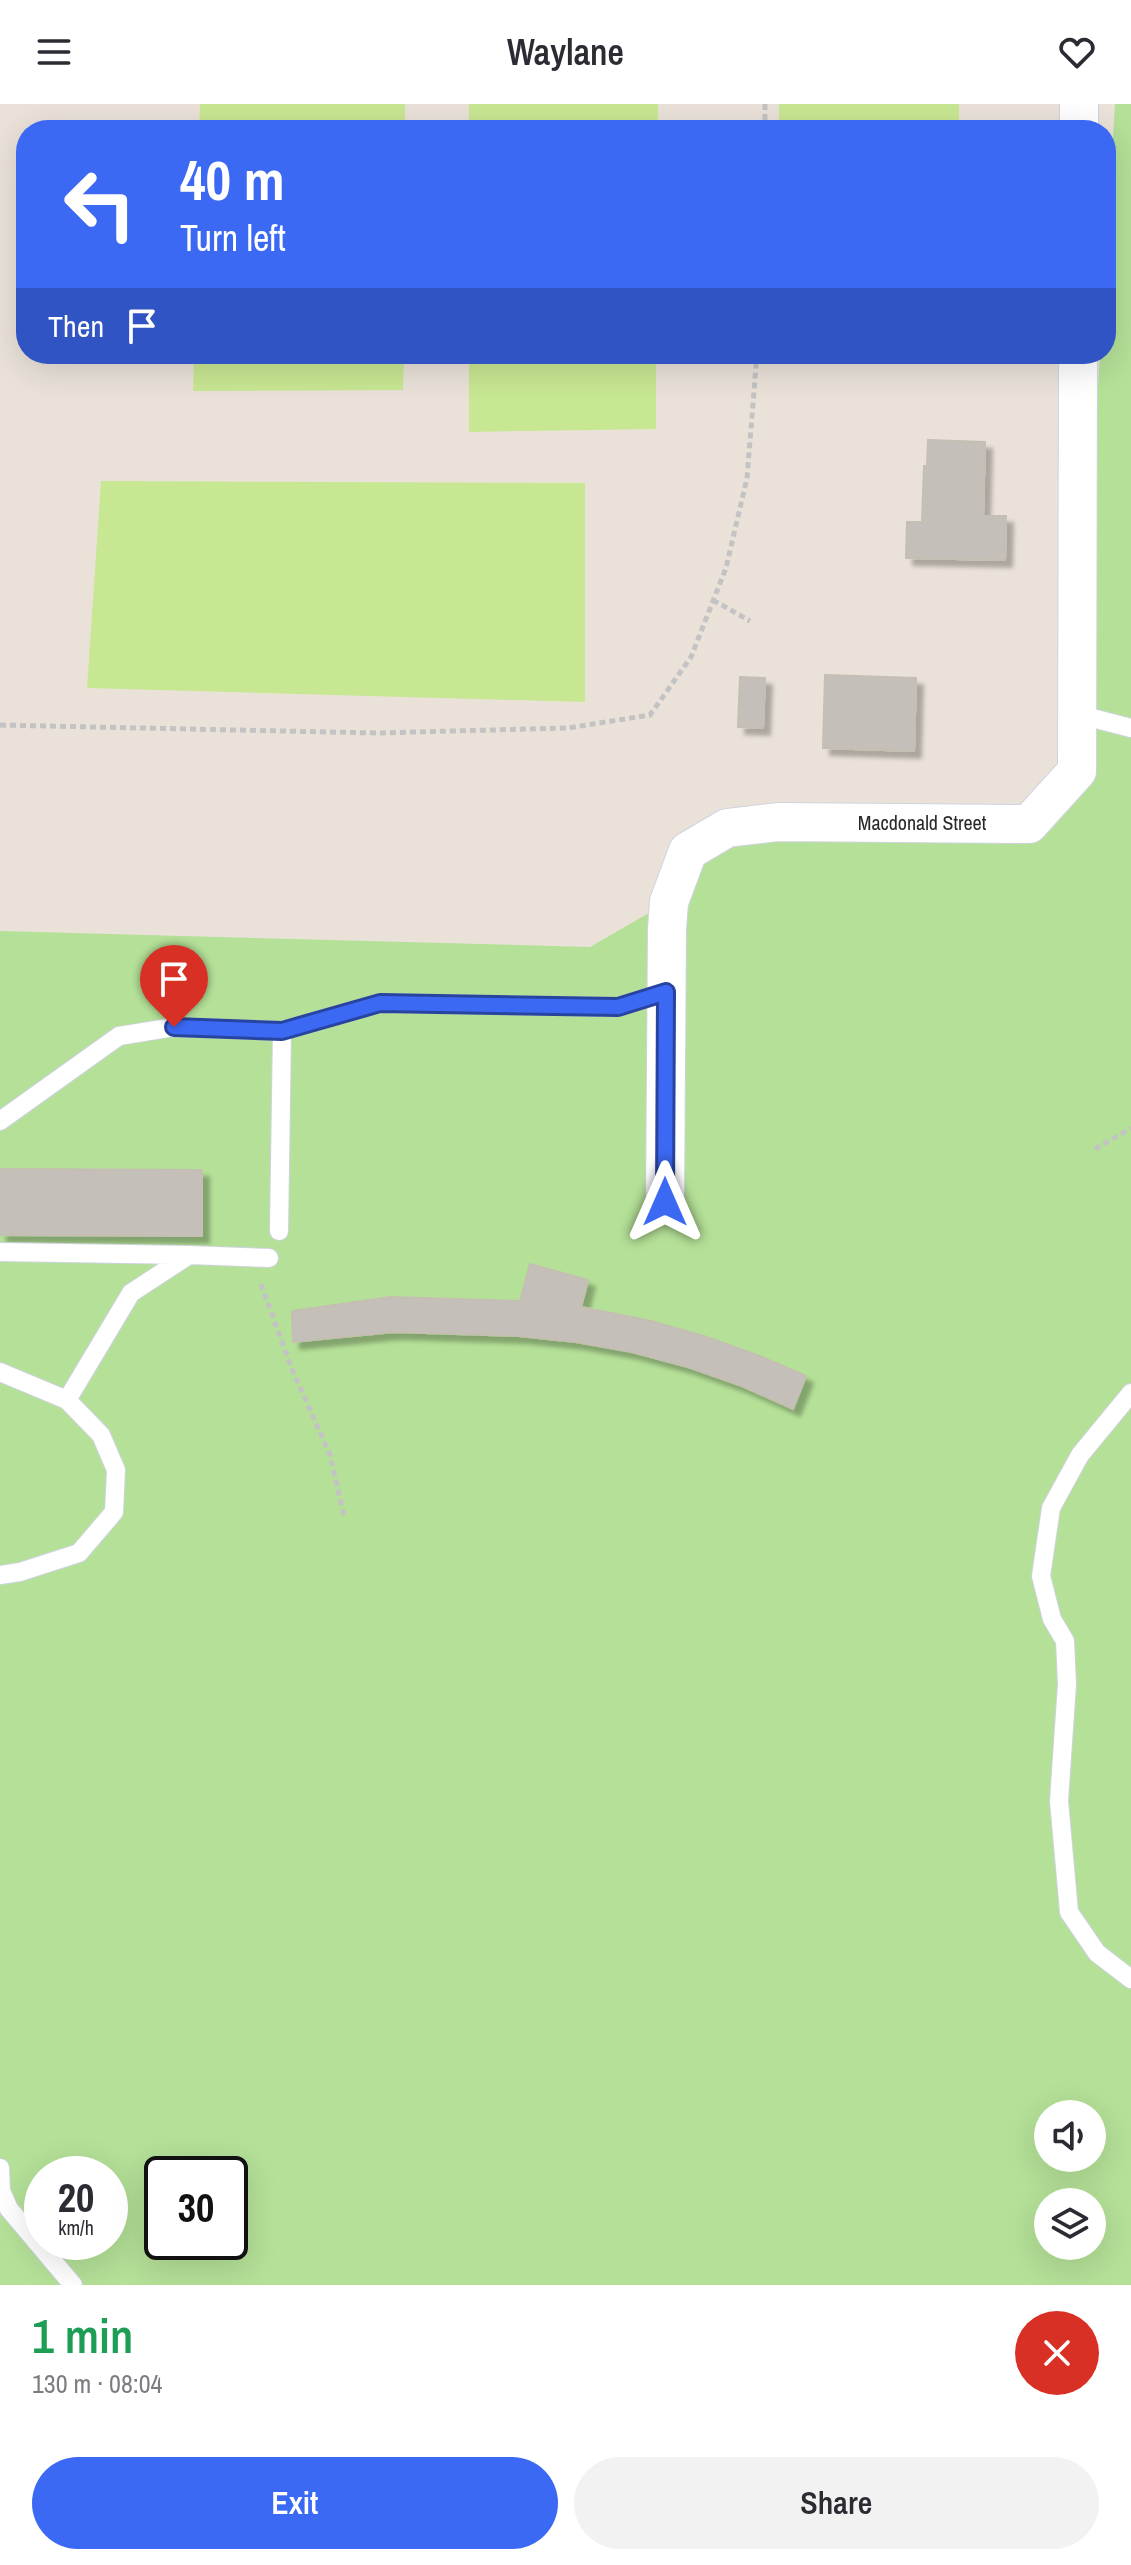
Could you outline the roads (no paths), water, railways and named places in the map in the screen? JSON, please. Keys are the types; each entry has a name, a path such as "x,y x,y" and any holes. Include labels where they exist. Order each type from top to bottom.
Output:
{"street":[{"name":"Macdonald Street","path":"665,1202 669,902 688,851 727,828 778,822 1029,824 1077,771 1078,364"}],"lane":[{"path":"1077,714 1131,728"},
{"path":"0,1121 119,1036 174,1027 282,1031 380,1003 618,1007 666,992"},
{"path":"279,1231 282,1031"},
{"path":"0,1252 269,1258"},
{"path":"67,1400 131,1293 189,1255"},
{"path":"0,1372 67,1400 101,1435 116,1470 114,1512 79,1553 20,1572 0,1575"},
{"path":"1131,1393 1080,1455 1051,1508 1041,1576 1052,1619 1065,1641 1067,1684 1059,1801 1069,1912 1097,1953 1131,1979"},
{"path":"0,2168 1,2191 9,2209 73,2285"}]}
